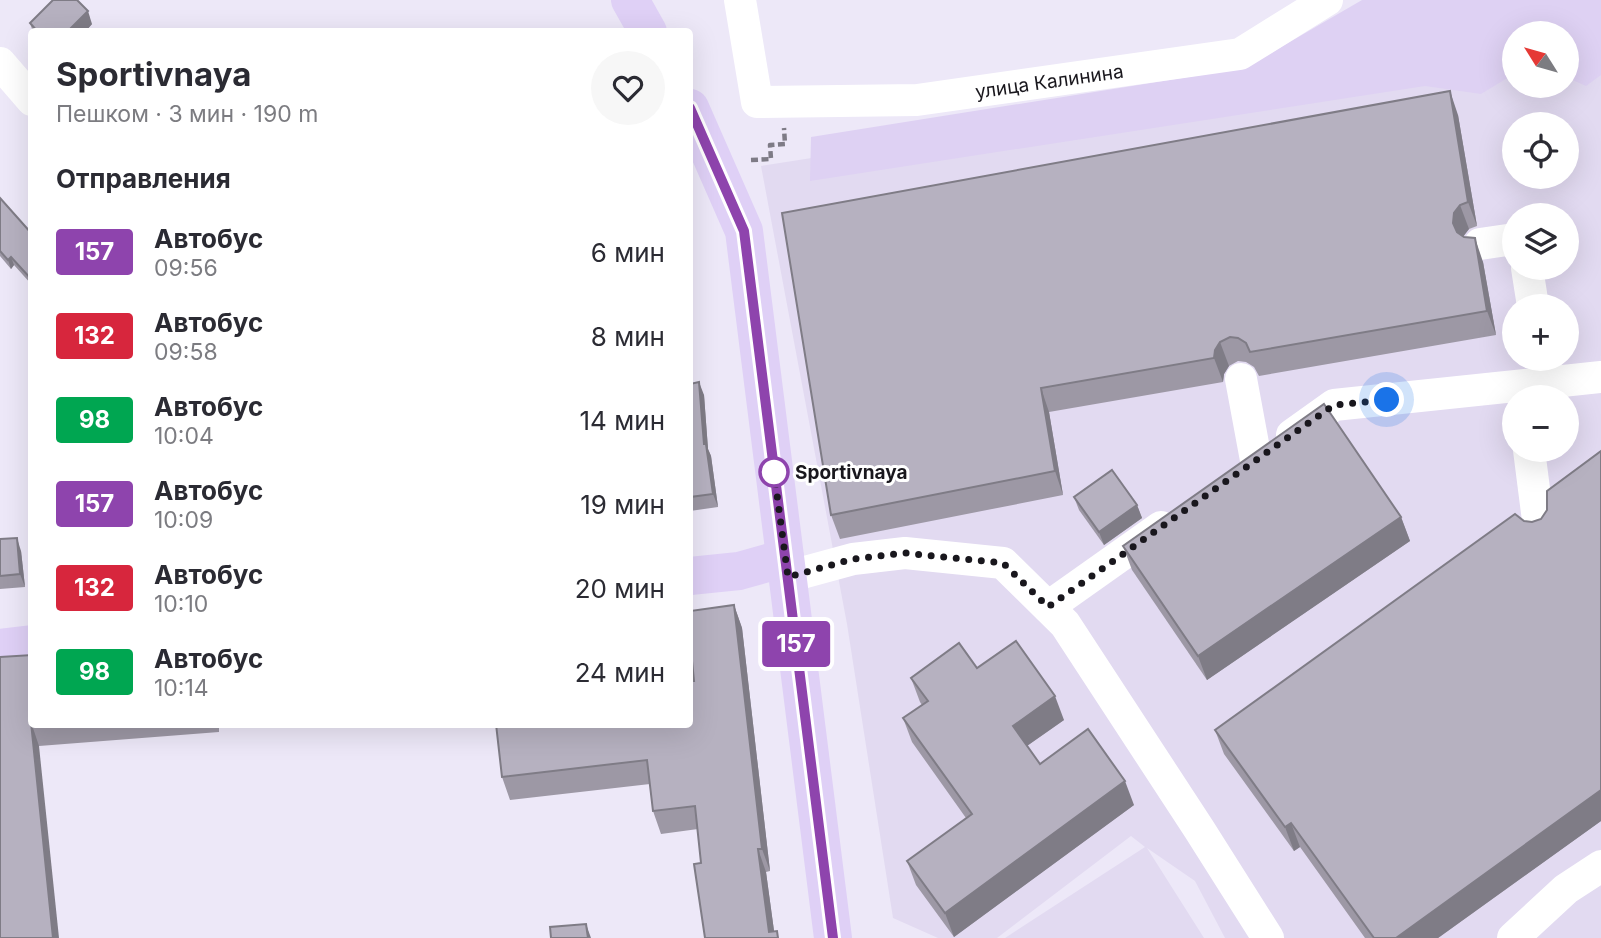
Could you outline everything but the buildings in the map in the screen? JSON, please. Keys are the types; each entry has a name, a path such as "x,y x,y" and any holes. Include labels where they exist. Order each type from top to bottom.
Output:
{"main road":[{"path":"630,0 646,28"},
{"path":"693,115 744,231 833,938"},
{"path":"693,576 786,568"},
{"path":"0,648 28,644"}],"street":[{"name":"улица Калинина","path":"740,0 757,102 917,100 1240,54 1327,0"},
{"path":"0,62 28,95"},
{"path":"1480,244 1502,241"},
{"path":"1241,379 1245,468 1334,405 1533,381 1601,377"},
{"path":"1531,462 1539,527"},
{"path":"1048,607 1180,514"},
{"path":"786,568 905,553 1003,563 1065,624 1268,938"},
{"path":"1514,938 1566,889 1601,866"}],"path":[{"path":"751,160 771,159 770,145 785,144 784,123 807,122 805,102"}],"shaded area":[{"path":"1362,0 1601,0 1601,75 1586,86 1579,83 1579,21 1502,21 1502,81 1481,94 1425,86 810,181 811,137 1245,68"},
{"path":"1601,0 1601,938 1225,938 1195,881 1147,848 1204,938 1005,938 1145,847 1131,836 997,938 938,938 893,918 847,624 761,166 1426,62 1502,35 1502,98 1579,98 1579,21 1542,21"}],"bus line":[{"name":"157","path":"693,115 744,231 833,938"}],"place":[{"name":"Sportivnaya","path":"774,472"}],"route":[{"path":"774,472 788,577 853,559 905,553 1003,563 1048,607 1334,405 1387,400"}]}
